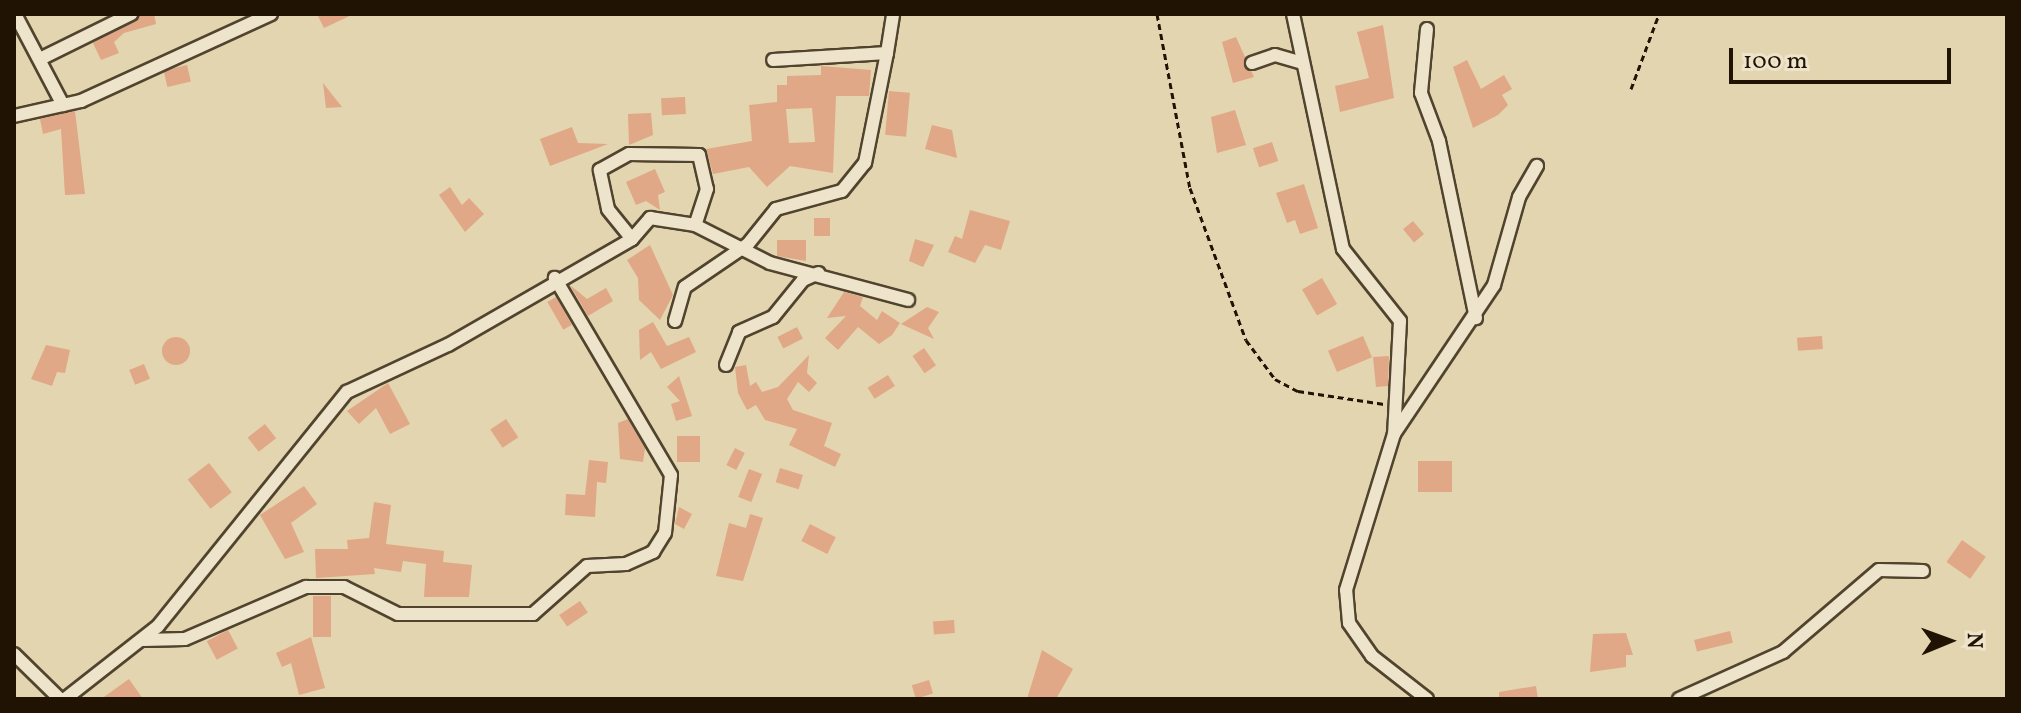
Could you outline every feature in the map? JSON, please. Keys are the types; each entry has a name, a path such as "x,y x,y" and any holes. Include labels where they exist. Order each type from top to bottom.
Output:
{"street":[{"path":"15,14 63,105"},
{"path":"40,59 131,14"},
{"path":"14,116 63,105 271,14"},
{"path":"675,321 685,287 735,249 776,209 828,197 859,176 893,14"},
{"path":"1293,14 1300,62 1343,249 1400,321 1394,434 1346,590 1349,623 1372,656 1427,699"},
{"path":"1427,29 1421,93 1439,141 1476,318"},
{"path":"773,60 887,53"},
{"path":"1252,63 1275,55 1300,62"},
{"path":"632,239 608,209 600,170 629,154 699,155 707,189 695,225"},
{"path":"1394,434 1476,318 1537,166"},
{"path":"14,654 63,699 143,640 330,406 555,278 632,239 650,218 695,225 735,249 908,300"},
{"path":"726,365 739,332 773,317 803,280 819,273"},
{"path":"143,640 185,639 306,587 344,587 398,614 533,614 587,566 626,564 653,552 665,533 662,509 671,475 555,278"},
{"path":"1679,699 1783,652 1879,570 1923,571"}],"path":[{"path":"1157,14 1190,188 1246,340 1275,379 1298,391 1384,403 1394,434"},
{"path":"1631,89 1659,14"}],"building":[{"path":"140,14 154,14 156,24 124,33 114,42 119,53 101,60 93,43"},
{"path":"317,14 354,14 324,28"},
{"path":"1383,25 1394,98 1340,112 1335,86 1369,78 1357,32"},
{"path":"1236,37 1254,77 1233,83 1222,42"},
{"path":"1467,60 1481,89 1504,75 1512,89 1502,95 1508,105 1498,115 1473,128 1453,67"},
{"path":"187,65 191,82 167,87 164,70"},
{"path":"821,66 871,70 869,96 836,96 833,173 790,166 767,187 749,167 713,174 706,149 752,141 749,105 777,102 777,85 787,85 787,76 821,75","holes":["812,108 815,142 789,143 786,109"]},
{"path":"323,83 342,107 326,108"},
{"path":"889,91 910,93 906,137 885,135"},
{"path":"685,97 686,114 662,115 661,98"},
{"path":"1235,110 1246,145 1217,153 1211,117"},
{"path":"75,111 85,194 65,195 61,129 43,134 40,119"},
{"path":"651,113 653,135 629,145 628,114"},
{"path":"932,125 952,130 957,158 925,149"},
{"path":"572,127 578,143 608,144 550,166 540,139"},
{"path":"1272,142 1278,161 1259,167 1253,148"},
{"path":"655,169 665,192 658,195 660,210 646,201 636,205 626,182"},
{"path":"1304,184 1318,228 1300,234 1295,220 1287,223 1276,193"},
{"path":"450,187 462,205 469,198 484,214 465,232 439,195"},
{"path":"970,210 1010,221 1001,250 985,245 975,263 948,252 955,236 962,239"},
{"path":"814,218 830,218 830,236 814,236"},
{"path":"1413,221 1424,234 1414,242 1403,229"},
{"path":"915,239 934,245 923,267 909,261"},
{"path":"777,240 806,240 806,261 777,256"},
{"path":"650,245 673,295 660,320 639,300 638,278 627,260"},
{"path":"1322,278 1337,304 1317,315 1302,290"},
{"path":"570,285 587,299 606,288 613,301 588,316"},
{"path":"844,292 863,297 860,306 877,320 882,311 900,323 892,335 879,344 858,327 838,350 825,338 846,316 827,318"},
{"path":"556,297 572,325 563,330 547,302"},
{"path":"927,307 939,312 928,328 934,339 901,324"},
{"path":"653,322 667,346 689,337 696,352 661,369 651,352 640,360 639,330"},
{"path":"797,327 803,339 783,349 777,337"},
{"path":"1363,336 1372,357 1337,372 1328,351"},
{"path":"1822,336 1823,349 1798,351 1797,338"},
{"path":"176,337 186,341 190,351 186,361 176,365 166,361 162,351 166,341"},
{"path":"46,345 70,350 65,373 57,372 52,386 31,379"},
{"path":"924,348 936,365 925,373 913,356"},
{"path":"809,355 807,373 817,383 809,392 798,382 787,399 793,410 832,423 824,446 841,454 835,467 789,445 797,429 765,420 756,405 747,410 738,393 735,367 746,365 750,386 756,382 762,392 778,387"},
{"path":"1389,356 1388,386 1376,387 1373,357"},
{"path":"144,364 150,379 135,385 129,370"},
{"path":"888,375 895,386 875,399 868,388"},
{"path":"679,376 692,416 676,421 671,404 680,401 667,387"},
{"path":"388,383 410,424 390,434 376,408 359,424 347,411"},
{"path":"506,419 518,437 503,448 490,430"},
{"path":"628,419 645,448 643,462 620,459 618,423"},
{"path":"265,424 276,438 259,452 248,438"},
{"path":"677,436 700,436 700,462 677,462"},
{"path":"735,448 745,453 736,470 726,465"},
{"path":"589,460 608,462 606,483 597,482 595,517 565,515 566,494 585,495"},
{"path":"1418,461 1452,461 1452,492 1418,492"},
{"path":"209,463 232,492 211,509 188,480"},
{"path":"780,468 803,475 799,489 776,482"},
{"path":"749,469 762,474 751,502 738,497"},
{"path":"304,486 317,504 291,523 304,552 285,559 260,515"},
{"path":"374,502 391,505 386,544 444,551 443,562 472,565 469,597 424,597 426,564 403,561 401,572 374,568 375,574 316,578 315,549 348,549 347,540 369,538"},
{"path":"679,507 692,514 684,529 675,524"},
{"path":"750,514 763,518 743,581 716,576 729,523 746,528"},
{"path":"810,524 836,537 827,554 801,541"},
{"path":"1962,540 1986,557 1970,579 1947,562"},
{"path":"313,596 331,596 331,637 313,637"},
{"path":"580,601 588,613 567,627 559,615"},
{"path":"954,620 955,633 934,634 933,621"},
{"path":"228,630 238,649 217,660 207,641"},
{"path":"1730,631 1733,643 1697,652 1694,640"},
{"path":"1626,633 1633,655 1626,655 1626,667 1590,672 1593,634"},
{"path":"311,637 325,688 299,695 291,663 282,667 276,653"},
{"path":"1042,650 1073,669 1056,699 1027,699"},
{"path":"129,679 143,699 101,699"},
{"path":"929,680 933,693 916,699 912,685"},
{"path":"1536,686 1538,699 1499,699 1499,692"}]}
